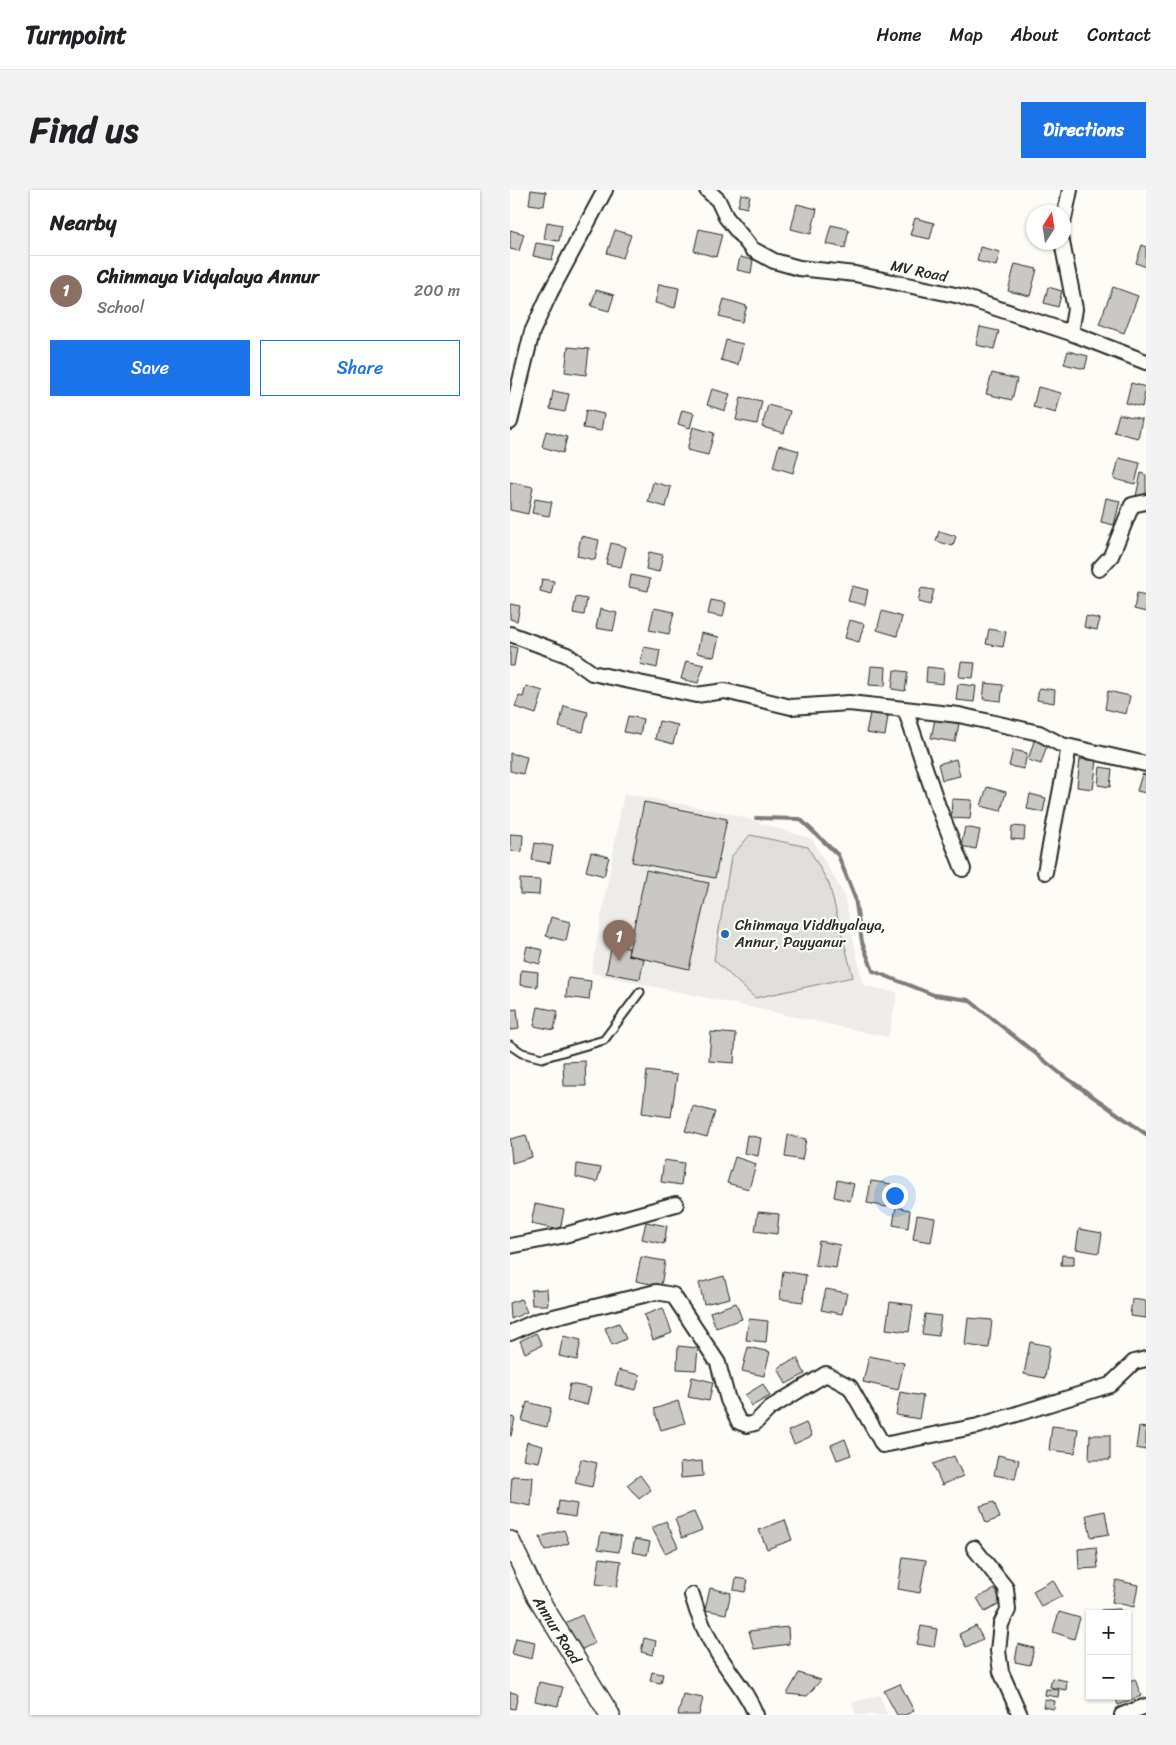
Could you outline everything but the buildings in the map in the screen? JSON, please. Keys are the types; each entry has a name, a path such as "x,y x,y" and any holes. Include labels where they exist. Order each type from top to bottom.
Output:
{"main road":[{"name":"Annur Road","path":"510,1541 534,1593 610,1715"}],"street":[{"path":"510,422 532,332 605,190"},
{"name":"MV Road","path":"707,190 718,200 726,218 752,249 774,261 799,268 855,274 960,296 1071,333 1146,362"},
{"path":"1067,205 1070,190"},
{"path":"1063,250 1074,309 1071,333"},
{"path":"1098,569 1111,556 1132,505 1146,502"},
{"path":"510,634 567,655 592,672 696,695 725,691 791,707 849,703 959,715 1039,733 1070,747 1146,764"},
{"path":"905,709 938,806 963,869"},
{"path":"1045,872 1070,747"},
{"path":"510,1246 561,1236 676,1204"},
{"path":"510,1333 537,1321 656,1292 673,1295 718,1363 728,1400 739,1422 747,1425 755,1423 770,1408 826,1374 850,1387 883,1445 978,1426 1110,1385 1134,1362 1146,1359"},
{"path":"974,1548 1006,1588 1008,1610 1001,1624 998,1650 1001,1672 1020,1715"},
{"path":"692,1595 701,1624 717,1653 738,1682 756,1715"},
{"path":"1122,1715 1142,1710"}],"lane":[{"path":"510,1045 522,1052 542,1058 604,1040 640,992"}],"shaded area":[{"name":"Chinmaya Viddhyalaya, Annur, Payyanur","path":"624,793 732,814 812,839 844,895 863,985 898,993 888,1037 591,973"},
{"path":"750,835 808,847 829,884 853,977 755,998 714,960 731,857"},
{"path":"880,1695 887,1715 856,1715 852,1703"}],"waterway":[{"path":"756,818 800,819 838,855 855,898 862,942 873,971 934,995 969,1000 1061,1074 1146,1134"}],"place":[{"name":"Chinmaya Viddhyalaya, Annur, Payyanur","path":"725,934"},
{"name":"Chinmaya Vidyalaya Annur","path":"619,961"}]}
